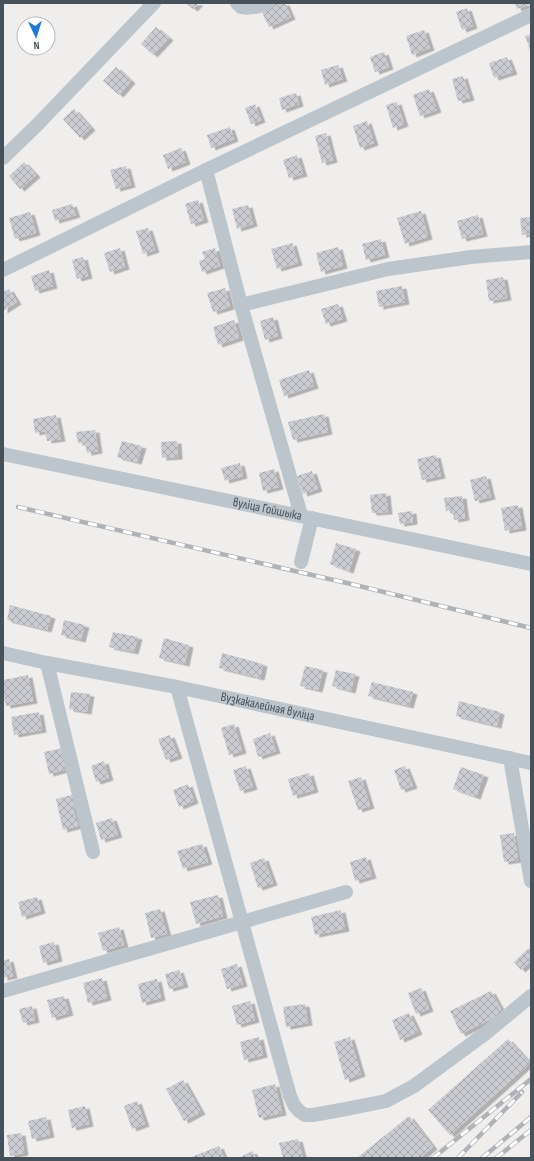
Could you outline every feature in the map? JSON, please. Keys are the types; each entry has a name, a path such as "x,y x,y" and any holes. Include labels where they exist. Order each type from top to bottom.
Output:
{"street":[{"path":"3,158 38,124 154,3"},
{"path":"237,3 241,7 247,8 259,7 267,3"},
{"path":"3,270 206,170 531,15"},
{"path":"206,170 241,306 307,516 301,562"},
{"path":"241,306 388,269 471,256 531,252"},
{"name":"вуліца Гойшыка","path":"3,454 307,516 531,564"},
{"name":"Вузкакалейная вуліца","path":"3,654 177,687 531,763"},
{"path":"47,663 93,852"},
{"path":"177,687 290,1096 294,1106 299,1111 305,1114 313,1115 386,1101 414,1086 486,1033 531,996"},
{"path":"510,758 531,881"},
{"path":"3,991 346,892"}],"building":[{"path":"186,3 199,3 193,9"},
{"path":"277,3 285,3 291,17 269,27 261,10"},
{"path":"515,3 531,3 531,4 517,9"},
{"path":"467,8 473,26 462,30 456,12"},
{"path":"156,27 169,38 153,55 141,44"},
{"path":"424,30 430,48 412,55 406,36"},
{"path":"531,34 531,53 525,36"},
{"path":"384,52 389,67 375,72 370,57"},
{"path":"507,57 513,72 494,78 489,63"},
{"path":"338,65 343,79 325,85 321,70"},
{"path":"116,67 131,81 119,95 103,81"},
{"path":"463,76 470,98 458,101 452,79"},
{"path":"429,89 437,110 420,116 413,95"},
{"path":"296,93 299,104 282,110 279,98"},
{"path":"397,102 404,124 393,128 386,105"},
{"path":"255,104 261,120 251,124 245,108"},
{"path":"74,109 91,128 80,138 63,119"},
{"path":"367,121 374,143 360,148 353,126"},
{"path":"230,127 234,139 211,148 207,135"},
{"path":"326,133 333,160 322,163 315,136"},
{"path":"181,148 186,162 168,169 163,155"},
{"path":"297,155 303,174 289,178 283,160"},
{"path":"24,162 36,175 20,189 9,176"},
{"path":"126,166 131,185 116,189 110,170"},
{"path":"198,200 204,220 191,224 185,204"},
{"path":"72,204 76,215 55,221 52,210"},
{"path":"248,205 253,224 237,229 232,209"},
{"path":"421,211 428,237 405,244 397,218"},
{"path":"30,212 36,233 15,239 9,218"},
{"path":"478,215 483,234 462,239 457,221"},
{"path":"531,217 531,234 522,235 520,218"},
{"path":"148,228 155,250 143,254 136,231"},
{"path":"381,239 385,255 366,260 362,244"},
{"path":"292,243 298,263 277,269 271,249"},
{"path":"338,247 343,266 321,272 316,253"},
{"path":"120,248 125,267 110,272 104,253"},
{"path":"215,248 220,266 202,272 199,261 205,259 202,252"},
{"path":"83,257 88,276 77,279 72,260"},
{"path":"49,270 53,286 35,291 31,276"},
{"path":"503,277 507,298 489,301 486,280"},
{"path":"402,286 405,302 379,307 376,291"},
{"path":"225,288 230,307 213,312 207,293"},
{"path":"9,289 17,302 3,311 3,292"},
{"path":"338,304 343,319 326,324 321,309"},
{"path":"273,317 278,336 265,340 260,321"},
{"path":"234,320 239,338 218,345 213,327"},
{"path":"309,370 314,386 284,396 279,380"},
{"path":"324,414 328,432 293,440 288,422"},
{"path":"56,415 61,439 47,441 45,431 35,433 33,419"},
{"path":"95,430 98,451 87,453 85,442 78,443 76,432"},
{"path":"122,441 142,446 137,462 117,457"},
{"path":"177,441 178,457 162,458 161,442"},
{"path":"436,455 441,476 422,480 417,459"},
{"path":"240,463 243,476 225,481 221,468"},
{"path":"274,469 279,487 263,491 259,473"},
{"path":"312,471 318,489 303,494 297,476"},
{"path":"486,476 491,497 475,501 470,480"},
{"path":"386,493 388,512 372,513 370,495"},
{"path":"462,496 465,518 454,520 452,510 446,511 444,498"},
{"path":"518,505 522,528 505,531 501,508"},
{"path":"412,511 413,522 400,524 398,513"},
{"path":"336,543 356,549 349,571 330,564"},
{"path":"10,605 51,616 47,630 7,620"},
{"path":"64,620 85,625 81,640 61,635"},
{"path":"113,632 138,637 134,652 109,647"},
{"path":"164,638 189,645 185,664 159,658"},
{"path":"222,653 263,664 260,678 219,668"},
{"path":"305,666 323,670 318,690 300,686"},
{"path":"336,670 355,674 351,691 332,686"},
{"path":"28,675 33,701 6,706 3,693 3,680"},
{"path":"372,682 413,692 409,706 368,696"},
{"path":"71,692 90,694 87,712 69,709"},
{"path":"459,701 500,712 497,726 456,716"},
{"path":"39,712 42,730 14,735 11,717"},
{"path":"234,724 242,751 229,755 221,728"},
{"path":"270,733 276,751 258,757 253,739"},
{"path":"170,735 178,756 166,760 158,739"},
{"path":"63,748 68,769 49,774 44,752"},
{"path":"104,761 109,778 96,782 91,766"},
{"path":"246,766 253,787 240,791 233,770"},
{"path":"405,766 413,786 401,790 394,770"},
{"path":"461,767 484,775 476,797 453,789"},
{"path":"309,773 314,790 293,796 288,779"},
{"path":"361,777 370,806 358,810 348,781"},
{"path":"188,784 194,801 179,807 173,790"},
{"path":"75,794 78,806 73,808 78,826 63,830 56,799"},
{"path":"112,818 118,835 101,840 96,823"},
{"path":"514,833 518,860 504,862 500,835"},
{"path":"202,844 208,862 183,869 177,851"},
{"path":"366,857 372,876 355,881 350,862"},
{"path":"264,858 273,883 258,888 250,863"},
{"path":"218,895 223,916 196,924 190,902"},
{"path":"37,897 41,911 22,917 18,902"},
{"path":"160,909 167,934 151,938 145,913"},
{"path":"341,910 345,929 315,935 311,917"},
{"path":"119,927 124,945 103,951 98,933"},
{"path":"54,942 58,959 43,963 39,946"},
{"path":"529,948 531,950 531,961 521,970 514,962"},
{"path":"9,959 13,976 3,978 3,961"},
{"path":"237,964 243,984 227,989 221,969"},
{"path":"179,970 184,985 169,989 165,974"},
{"path":"102,978 107,998 88,1003 83,983"},
{"path":"157,979 161,998 142,1003 138,984"},
{"path":"421,988 429,1009 416,1014 408,993"},
{"path":"491,991 503,1013 461,1034 450,1011"},
{"path":"64,996 69,1013 52,1018 47,1000"},
{"path":"250,1001 255,1020 237,1025 232,1006"},
{"path":"305,1004 308,1023 286,1027 283,1007"},
{"path":"32,1006 35,1020 23,1023 19,1009"},
{"path":"409,1013 418,1032 400,1040 392,1020"},
{"path":"259,1037 263,1055 244,1060 240,1042"},
{"path":"350,1037 361,1074 345,1080 334,1042"},
{"path":"508,1039 530,1063 450,1135 428,1110"},
{"path":"183,1080 201,1112 184,1121 166,1089"},
{"path":"275,1084 282,1113 259,1118 252,1090"},
{"path":"137,1101 145,1124 132,1129 124,1106"},
{"path":"85,1106 89,1124 72,1128 68,1110"},
{"path":"409,1116 433,1147 420,1158 357,1158"},
{"path":"46,1117 50,1135 32,1139 28,1121"},
{"path":"21,1133 24,1153 10,1156 7,1135"},
{"path":"298,1139 303,1158 283,1158 279,1143"},
{"path":"219,1146 224,1158 189,1158"},
{"path":"252,1151 256,1158 239,1158"}],"railway":[{"path":"18,507 351,584 531,628"},
{"path":"433,1158 531,1079"},
{"path":"458,1158 522,1092"},
{"path":"482,1158 531,1117"},
{"path":"496,1158 531,1130"}]}
